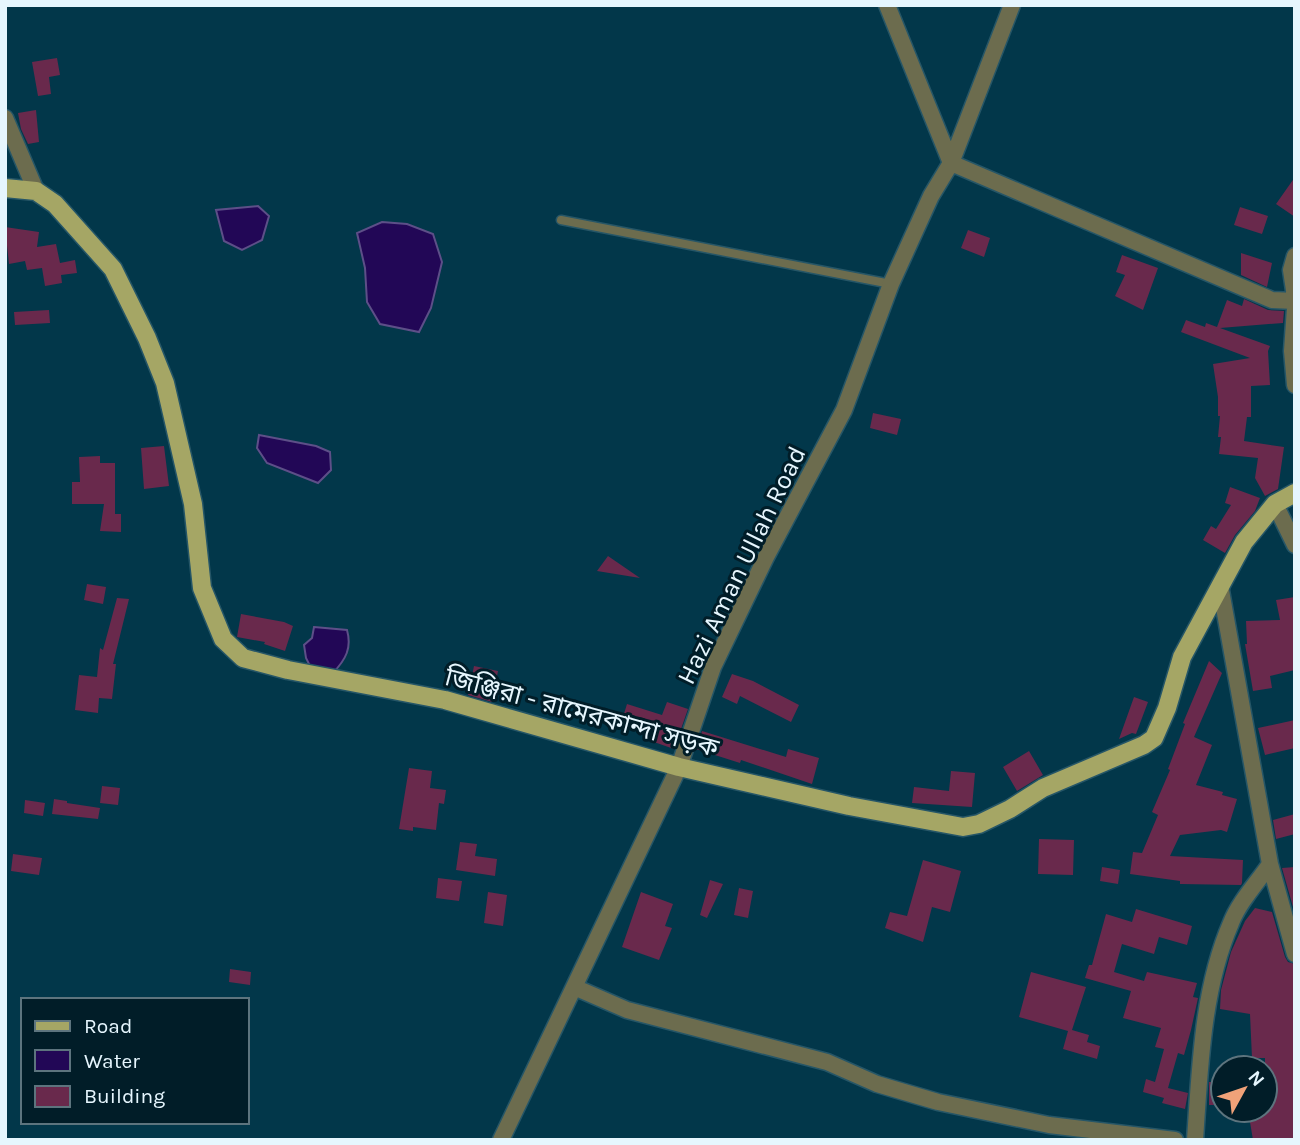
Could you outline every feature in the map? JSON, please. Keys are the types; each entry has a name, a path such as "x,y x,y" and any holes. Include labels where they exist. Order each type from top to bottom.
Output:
{"main road":[{"path":"5,188 36,191"},
{"name":"জিঞ্জিরা - রামেরকান্দা সড়ক","path":"36,191 55,204 113,269 147,338 164,383 183,454 193,504 202,588 223,639 243,658 288,670 445,701 679,767 944,825 964,827 979,824 1010,809 1043,788 1144,745 1154,738 1167,709 1182,657 1244,542 1275,504 1295,493"}],"street":[{"path":"887,5 951,163 1272,300 1295,299 1291,270 1295,256"},
{"name":"Hazi Aman Ullah Road","path":"501,1140 679,767 713,667 766,557 844,410 891,284 931,196 951,163 1012,5"},
{"path":"5,118 36,191"},
{"path":"1295,309 1292,351 1295,385"},
{"path":"1275,504 1295,545"},
{"path":"1220,585 1270,864 1295,954"},
{"path":"1195,1140 1201,1055 1214,973 1231,920 1270,864"},
{"path":"575,987 626,1010 827,1062 877,1084 938,1102 1049,1125 1175,1140"}],"lane":[{"path":"561,220 891,284"}],"water":[{"path":"258,206 269,216 262,240 242,250 224,241 216,210"},
{"path":"382,222 407,224 433,234 442,262 431,308 419,332 380,324 367,302 365,268 357,233"},
{"path":"259,435 316,446 330,452 331,470 318,483 267,463 257,448"},
{"path":"314,627 347,630 347,653 333,673 312,670 306,658 304,645 312,638"}],"building":[{"path":"57,58 60,75 49,77 51,94 38,96 32,62"},
{"path":"36,110 39,142 28,144 18,113"},
{"path":"1295,177 1295,217 1276,204"},
{"path":"1240,207 1268,216 1262,234 1234,225"},
{"path":"5,227 39,232 37,247 56,244 60,263 75,260 77,273 61,275 62,283 45,286 42,268 27,270 25,261 9,264"},
{"path":"968,230 990,238 984,257 961,248"},
{"path":"1241,253 1272,263 1267,287 1241,275"},
{"path":"1122,255 1158,268 1143,310 1115,296 1125,275 1116,272"},
{"path":"1244,299 1268,310 1284,311 1283,323 1220,328 1270,346 1270,385 1251,386 1251,417 1247,417 1244,441 1284,447 1278,489 1265,496 1255,478 1258,458 1219,454 1220,416 1213,364 1250,358 1181,332 1186,320 1205,327 1206,323 1217,327 1227,300 1242,306"},
{"path":"49,310 50,323 15,325 14,312"},
{"path":"873,413 901,419 897,435 870,428"},
{"path":"164,446 169,486 144,489 141,448"},
{"path":"100,456 100,463 115,463 115,514 121,514 121,532 100,531 104,504 72,504 72,482 80,482 79,457"},
{"path":"1230,487 1260,498 1255,511 1235,535 1225,553 1203,540 1211,526 1216,529 1231,505 1225,503"},
{"path":"608,556 640,578 597,571"},
{"path":"87,584 106,587 103,604 84,600"},
{"path":"1295,597 1295,670 1270,676 1272,688 1253,691 1245,644 1246,621 1280,620 1276,600"},
{"path":"117,598 129,599 113,664 116,664 112,699 99,698 98,713 75,710 79,675 97,677 100,648 103,650"},
{"path":"241,614 293,626 285,651 264,644 265,642 237,637"},
{"path":"1209,661 1222,673 1194,737 1212,745 1196,785 1223,792 1222,795 1237,799 1227,832 1221,830 1180,835 1170,856 1243,860 1242,883 1180,884 1180,881 1130,874 1133,852 1142,853 1158,815 1152,812 1170,770 1168,769 1185,724 1183,723"},
{"path":"474,666 498,671 492,702 468,695"},
{"path":"732,674 753,681 799,705 791,722 740,696 737,704 722,697"},
{"path":"1134,697 1148,702 1136,734 1119,739"},
{"path":"667,702 688,709 674,749 654,742 658,728 623,717 627,704 662,715"},
{"path":"1295,720 1295,748 1265,755 1258,728"},
{"path":"702,731 786,757 788,749 819,758 812,784 741,760 740,763 696,749"},
{"path":"1029,751 1043,775 1017,791 1003,767"},
{"path":"409,768 432,771 430,788 446,790 444,804 439,803 436,830 413,827 413,831 399,829"},
{"path":"951,771 975,773 972,807 912,803 914,787 949,791"},
{"path":"102,786 120,788 118,805 100,803"},
{"path":"54,799 100,808 98,819 52,814"},
{"path":"25,800 45,803 43,816 24,813"},
{"path":"1295,814 1295,834 1276,839 1273,820"},
{"path":"1039,839 1074,840 1073,875 1038,874"},
{"path":"460,842 477,844 475,856 497,859 495,876 456,870"},
{"path":"13,854 42,858 39,875 11,871"},
{"path":"923,860 961,871 950,912 932,907 923,942 885,928 890,912 907,916"},
{"path":"1102,867 1120,870 1118,884 1100,881"},
{"path":"1295,867 1295,914 1282,868"},
{"path":"438,878 462,881 459,901 436,898"},
{"path":"710,880 723,884 707,918 700,915"},
{"path":"739,888 753,891 748,918 734,915"},
{"path":"488,892 507,895 503,926 484,923"},
{"path":"641,892 673,904 665,926 672,928 659,960 622,947"},
{"path":"1255,908 1272,912 1285,957 1288,962 1295,964 1293,1140 1253,1140 1250,1124 1279,1124 1279,1054 1252,1054 1250,1014 1220,1009 1221,990 1231,952 1245,921"},
{"path":"1136,909 1192,926 1187,945 1159,937 1154,954 1122,944 1114,972 1144,981 1147,972 1197,983 1193,997 1198,998 1191,1030 1184,1055 1178,1053 1168,1088 1188,1093 1185,1109 1162,1103 1164,1098 1143,1092 1146,1079 1155,1082 1164,1049 1155,1047 1161,1028 1123,1018 1131,991 1085,978 1089,965 1092,965 1106,914 1132,922"},
{"path":"230,969 251,972 250,985 229,982"},
{"path":"1031,972 1086,987 1072,1030 1089,1035 1087,1042 1100,1046 1097,1059 1063,1049 1068,1031 1019,1017"}]}
